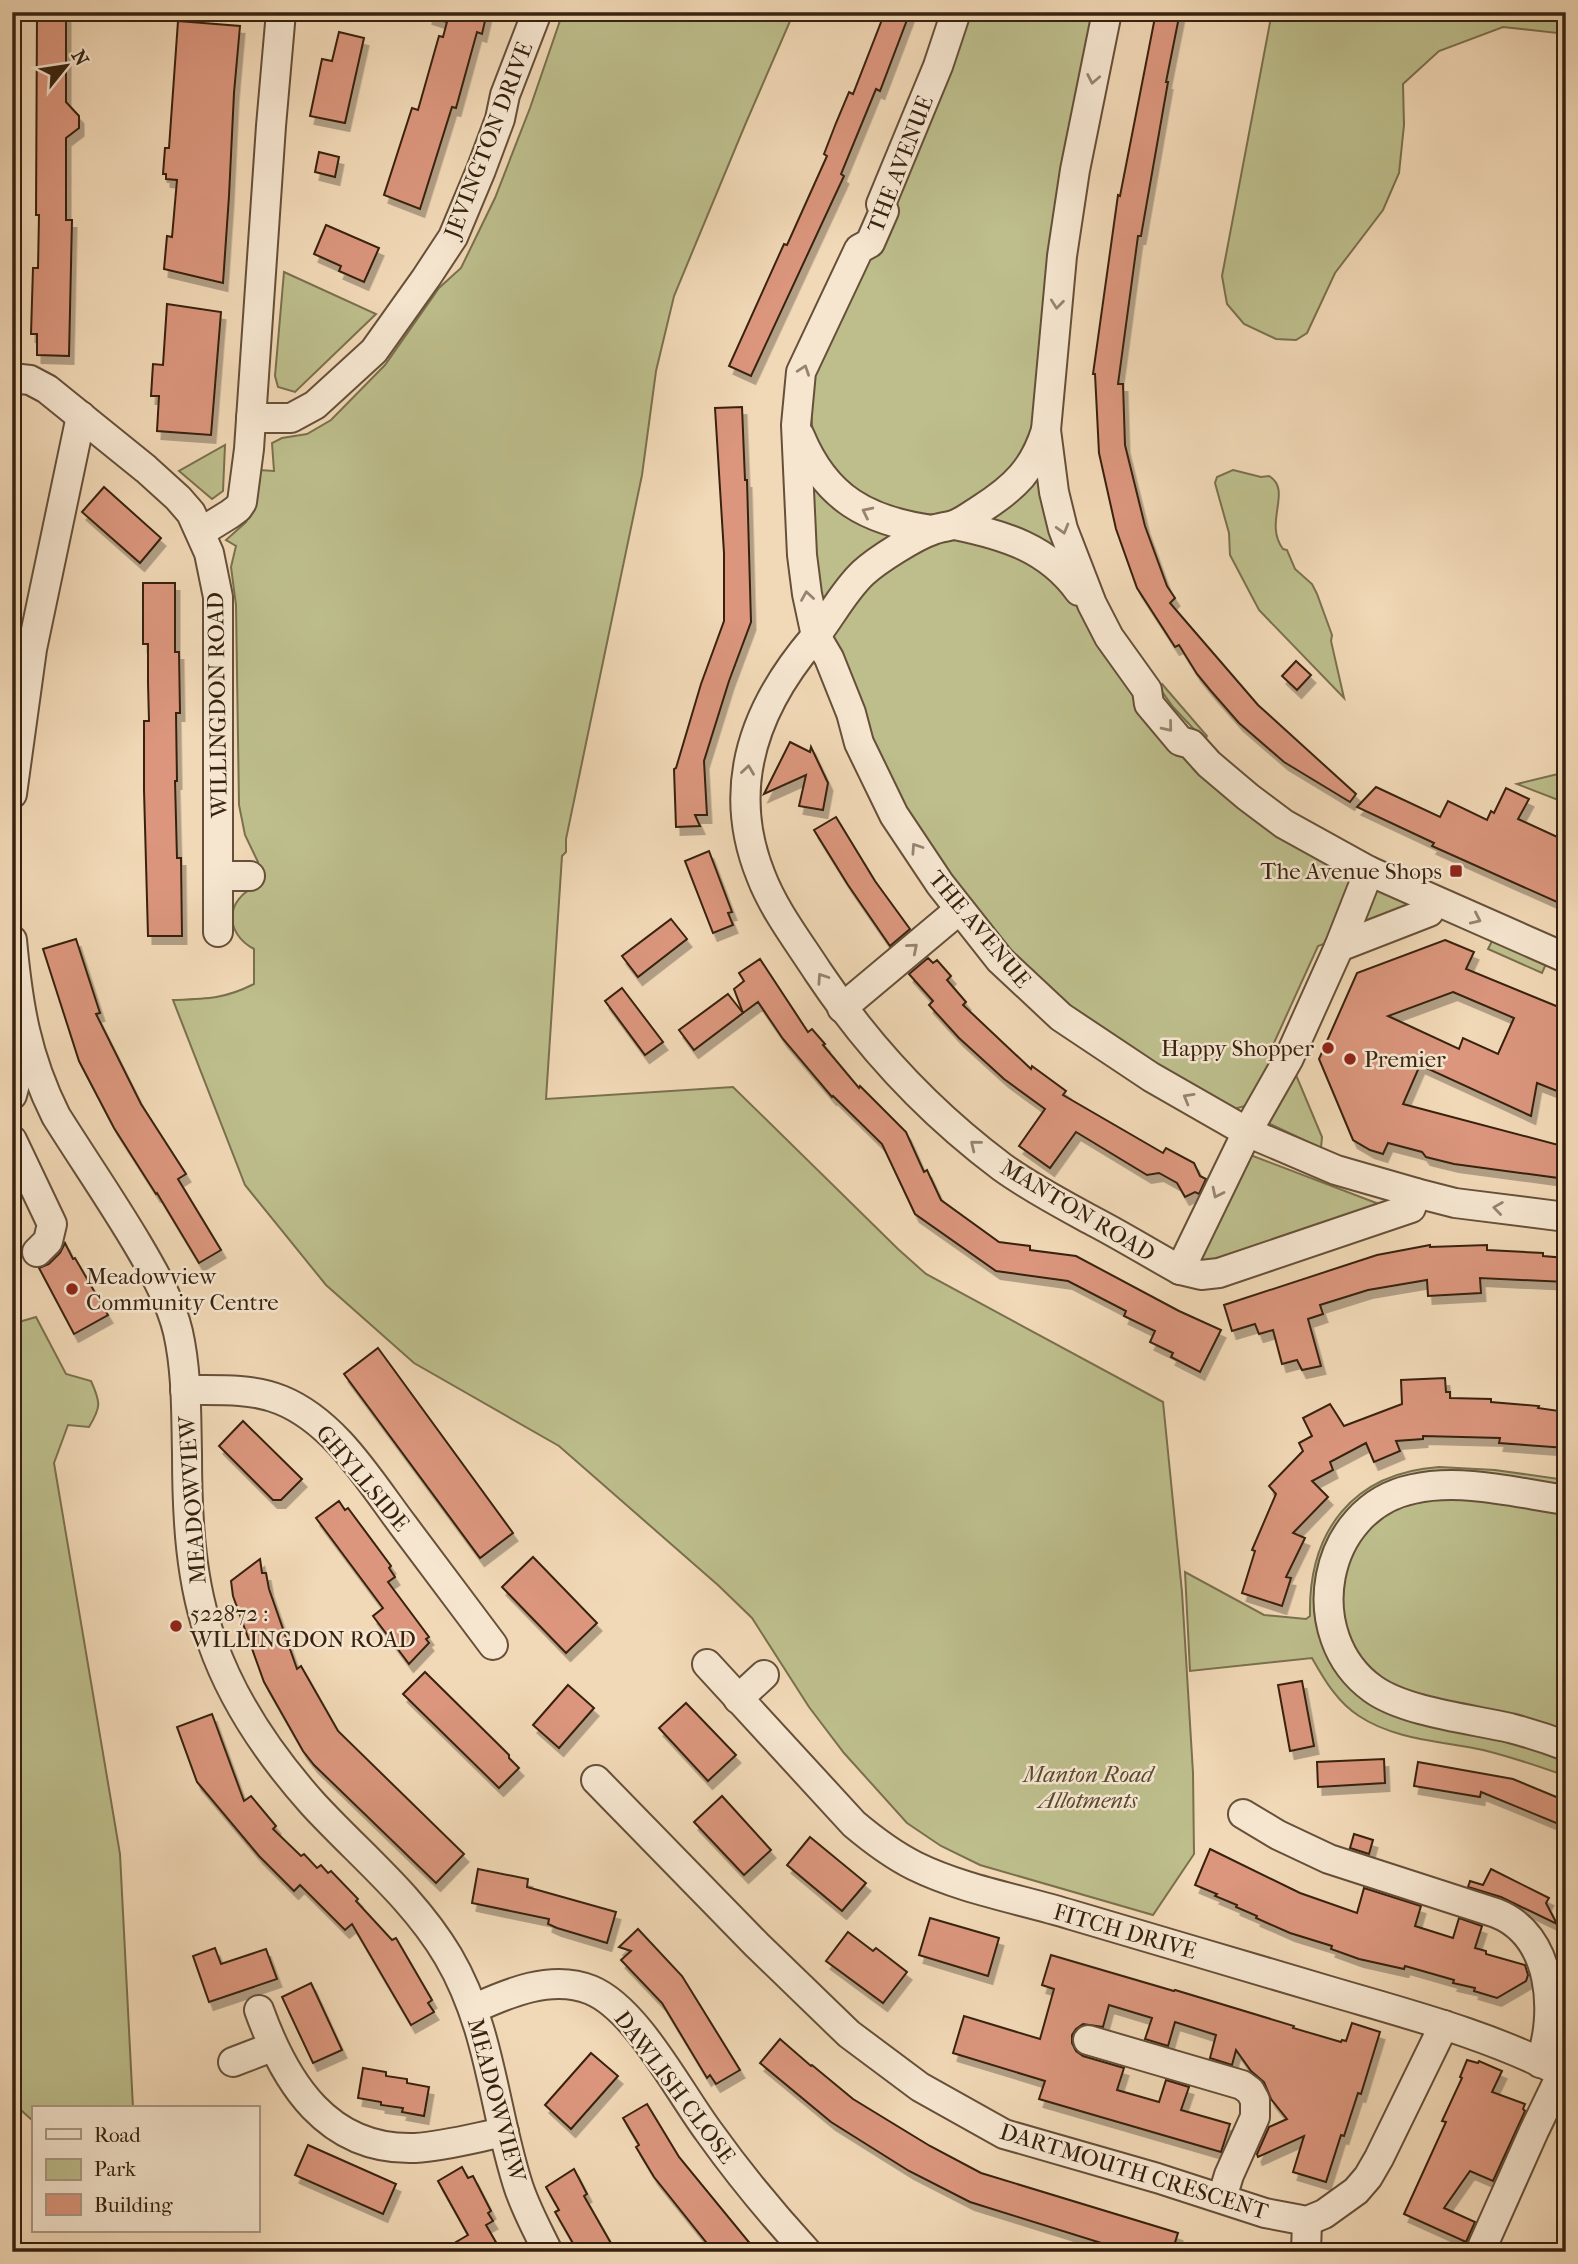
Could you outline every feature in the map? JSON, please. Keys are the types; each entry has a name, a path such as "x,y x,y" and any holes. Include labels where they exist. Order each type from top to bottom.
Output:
{"street":[{"path":"201,533 230,514 242,502 249,449 281,12"},
{"name":"JEVINGTON DRIVE","path":"251,418 291,418 316,405 374,351 426,278 453,237 481,170 500,119 505,95 537,12"},
{"name":"THE AVENUE","path":"956,12 938,66 881,204 884,211 877,228 870,243 859,248 801,372 796,425 802,555 808,606 816,636 829,659 859,743 878,786 905,832 959,910 1000,960 1061,1017 1151,1077 1247,1132 1336,1170 1455,1203 1566,1217"},
{"name":"THE AVENUE","path":"1107,12 1075,170 1062,256 1046,430 1054,492 1063,529 1083,585 1110,637"},
{"name":"WILLINGDON ROAD","path":"12,378 40,384 146,468 191,513 201,533 212,564 218,597 218,932"},
{"path":"12,794 23,701 80,416"},
{"name":"THE AVENUE","path":"796,425 816,469 842,498 872,516 901,526 944,527 1007,537 1048,558 1077,588 1147,690 1149,704 1180,741 1191,744 1209,764 1284,824 1369,871 1566,958"},
{"name":"THE AVENUE","path":"816,636 839,601 878,560 1003,495 1021,478 1034,460 1046,430"},
{"name":"MANTON ROAD","path":"816,636 793,662 774,691 761,718 748,769 746,816 756,863 769,894 842,1008 914,1091 1003,1167 1040,1193 1180,1270 1247,1132 1289,1058 1339,947 1369,871"},
{"path":"12,728 23,701"},
{"path":"219,876 250,876"},
{"path":"1339,947 1429,912 1435,901"},
{"path":"842,1008 959,910"},
{"name":"MEADOWVIEW","path":"12,940 19,1007 33,1063 56,1116 122,1218 162,1289 178,1331 186,1390 187,1464 194,1570 206,1626 219,1661 238,1698 277,1761 312,1803 386,1876 417,1911 449,1957 473,2009 490,2063 518,2186 548,2252"},
{"path":"12,1140 52,1224 48,1241 37,1252"},
{"path":"1180,1270 1196,1275 1209,1275 1272,1256 1411,1208 1416,1193"},
{"name":"GHYLLSIDE","path":"186,1390 224,1390 272,1396 317,1421 333,1436 366,1477 493,1645"},
{"path":"1566,1500 1472,1487 1413,1488 1399,1493 1370,1510 1349,1532 1332,1568 1328,1598 1330,1623 1340,1652 1358,1676 1378,1693 1394,1701 1511,1728 1566,1746"},
{"name":"FITCH DRIVE","path":"707,1664 854,1824 915,1866 965,1885 1444,2025 1556,2070"},
{"path":"738,1699 764,1675"},
{"name":"DARTMOUTH CRESCENT","path":"596,1780 827,2014 886,2063 920,2087 960,2111 1018,2139 1265,2213 1307,2221"},
{"path":"1243,1814 1278,1835 1329,1859 1496,1913 1511,1921 1534,1947 1546,1973 1549,1992 1547,2043 1556,2070 1534,2131 1481,2238"},
{"name":"DAWLISH CLOSE","path":"473,2009 514,1991 541,1985 574,1985 590,1989 605,1998 633,2024 737,2170 807,2252"},
{"path":"259,2010 272,2047 296,2088 315,2110 336,2126 364,2139 412,2148 504,2132"},
{"path":"1306,2252 1307,2221 1336,2207 1356,2192 1368,2177 1444,2025"},
{"path":"1088,2039 1242,2085 1250,2091 1255,2100 1255,2117 1229,2175 1222,2199"},
{"path":"233,2062 272,2047"}],"green space":[{"name":"Manton Road Allotments","path":"563,12 794,12 674,296 656,371 642,475 566,839 566,852 562,856 546,1099 733,1087 926,1274 1163,1402 1182,1592 1193,1773 1194,1854 1153,1915 980,1865 941,1846 907,1823 844,1753 809,1707 752,1618 719,1586 559,1446 414,1363 326,1285 245,1185 173,1000 215,997 254,984 254,949 237,934 232,916 239,899 257,886 258,862 245,835 239,805 236,605 231,567 236,546 226,540 246,522 251,513 259,470 274,471 272,443 282,438 307,434 331,420 385,365 439,288 461,268 495,198"},
{"path":"971,12 1097,12 1038,412 1024,455 981,500 945,513 925,515 893,512 839,482 813,435 810,402 815,375 953,61"},
{"path":"1272,12 1566,12 1566,34 1503,27 1439,51 1403,84 1404,125 1399,173 1383,210 1335,273 1307,333 1296,340 1276,339 1244,324 1227,304 1222,276"},
{"path":"284,272 376,314 295,392 278,387 275,376"},
{"path":"225,445 223,491 212,499 179,471"},
{"path":"1233,470 1261,477 1269,476 1276,482 1279,498 1276,518 1278,539 1283,549 1287,550 1295,569 1312,584 1317,594 1332,635 1331,641 1344,698 1259,610 1230,555 1229,533 1215,483 1217,477"},
{"path":"1039,475 1057,552 985,518"},
{"path":"806,477 898,533 823,610"},
{"path":"968,536 1060,575 1133,691 1348,876 1351,885 1332,941 1318,946 1273,1045 1281,1049 1249,1105 1234,1109 1224,1106 1077,1015 986,929 889,784 832,634 839,610 917,545"},
{"path":"1162,684 1207,736 1204,740 1173,707 1158,686"},
{"path":"1566,772 1566,803 1517,784"},
{"path":"1373,887 1408,902 1409,906 1360,925"},
{"path":"1492,941 1546,964 1542,973 1488,949"},
{"path":"1287,1074 1296,1075 1322,1137 1321,1148 1270,1124 1266,1116"},
{"path":"1245,1153 1392,1209 1195,1269"},
{"path":"36,1317 66,1374 91,1381 98,1400 98,1409 89,1427 68,1425 54,1463 120,1854 133,2106 32,2106 32,2120 12,2102 12,1324"},
{"path":"1439,1467 1495,1470 1566,1480 1566,1776 1483,1750 1419,1739 1373,1724 1351,1710 1338,1697 1312,1658 1190,1671 1185,1572 1264,1615 1306,1619 1310,1616 1311,1585 1317,1558 1327,1533 1342,1512 1360,1494 1382,1481 1409,1472"}],"building":[{"path":"429,12 487,12 482,34 477,32 456,108 452,107 420,209 384,195 412,108 418,110 439,36 443,37 447,22 428,16"},
{"path":"885,12 910,12 880,91 876,89 841,174 844,176 751,376 729,366 827,156 824,154 836,123 849,92 853,94"},
{"path":"1156,12 1180,12 1141,236 1138,236 1118,384 1123,384 1125,445 1145,526 1167,586 1175,598 1170,603 1258,705 1356,794 1350,802 1284,762 1239,723 1211,691 1179,645 1175,647 1137,588 1116,529 1099,453 1093,374 1118,195 1120,196"},
{"path":"66,13 66,102 79,116 79,128 66,138 66,220 72,220 69,356 37,355 37,334 31,334 33,268 38,268 39,215 36,215 37,14"},
{"path":"178,21 240,26 223,283 164,269 167,236 172,237 177,180 166,179 166,174 163,174 165,148 169,148"},
{"path":"339,32 364,38 345,123 310,116 322,59 332,61"},
{"path":"319,152 339,157 335,177 315,172"},
{"path":"326,225 379,248 364,282 339,271 341,266 314,254"},
{"path":"167,304 221,312 211,435 157,431 159,396 151,396 153,364 163,365"},
{"path":"742,407 751,622 704,761 707,815 695,815 700,826 676,827 674,769 724,621 724,553 715,408"},
{"path":"104,487 161,538 140,563 82,512"},
{"path":"143,583 175,583 175,652 179,652 180,713 176,713 175,781 177,858 181,858 182,936 148,936 144,721 149,721 148,644 143,644"},
{"path":"1296,661 1311,675 1297,690 1282,676"},
{"path":"790,742 810,752 811,747 828,783 823,810 799,806 806,775 764,794"},
{"path":"1376,787 1440,817 1448,801 1487,820 1491,811 1494,813 1506,788 1529,799 1518,819 1566,841 1566,906 1432,846 1434,843 1357,807"},
{"path":"836,817 875,881 910,929 890,946 814,830"},
{"path":"709,851 732,912 728,913 733,925 713,933 685,861"},
{"path":"671,919 687,939 638,977 622,956"},
{"path":"76,939 100,1013 96,1014 141,1104 186,1174 178,1179 221,1250 199,1263 114,1128 79,1061 43,949"},
{"path":"1445,940 1474,952 1466,969 1566,1010 1566,1068 1557,1091 1537,1083 1531,1116 1420,1065 1403,1104 1566,1147 1566,1179 1454,1164 1388,1143 1383,1154 1353,1140 1319,1059 1357,973","holes":["1453,992 1514,1018 1498,1054 1463,1038 1459,1049 1388,1016"]},
{"path":"928,958 933,963 937,960 951,976 947,980 966,1002 963,1005 1031,1069 1032,1066 1066,1091 1063,1095 1163,1153 1166,1148 1194,1163 1200,1176 1206,1179 1199,1194 1195,1192 1185,1197 1177,1183 1159,1173 1147,1175 1076,1132 1050,1168 1019,1146 1045,1109 1004,1079 959,1038 929,1005 933,1001 909,974"},
{"path":"760,959 808,1032 812,1029 859,1088 860,1086 906,1132 924,1172 927,1170 941,1200 999,1242 1030,1246 1030,1250 1076,1256 1179,1311 1221,1330 1200,1372 1171,1357 1173,1353 1150,1342 1155,1331 1124,1316 1126,1311 1068,1281 996,1271 915,1214 882,1144 832,1097 783,1039 758,1002 743,1013 734,989 744,981 739,973"},
{"path":"622,988 663,1042 645,1055 605,1001"},
{"path":"728,994 743,1013 694,1050 679,1030"},
{"name":"Meadowview Community Centre","path":"65,1243 108,1315 74,1334 39,1268 49,1264"},
{"path":"1430,1245 1487,1245 1487,1250 1543,1253 1543,1256 1566,1258 1566,1282 1480,1278 1481,1293 1428,1296 1427,1280 1368,1290 1320,1305 1323,1314 1308,1319 1321,1366 1302,1370 1297,1360 1282,1364 1273,1330 1259,1334 1255,1324 1232,1331 1224,1305 1377,1255"},
{"path":"378,1348 513,1533 480,1558 344,1374"},
{"path":"1445,1378 1446,1392 1450,1392 1450,1398 1491,1399 1491,1402 1539,1406 1538,1408 1566,1412 1566,1448 1499,1443 1500,1438 1423,1436 1423,1439 1396,1441 1400,1451 1374,1462 1366,1443 1330,1462 1333,1470 1312,1481 1328,1497 1293,1533 1305,1538 1286,1577 1291,1578 1282,1606 1242,1593 1255,1551 1252,1550 1276,1494 1269,1486 1303,1451 1299,1443 1312,1436 1303,1418 1330,1404 1344,1426 1402,1404 1401,1380"},
{"path":"243,1421 302,1479 281,1500 273,1500 219,1446"},
{"path":"339,1501 345,1510 348,1508 391,1566 389,1568 395,1577 388,1582 429,1637 426,1639 429,1643 409,1664 373,1616 383,1608 316,1518"},
{"path":"533,1557 597,1623 566,1653 502,1587"},
{"path":"260,1559 262,1573 266,1573 297,1669 301,1666 338,1731 464,1854 436,1883 314,1765 303,1751 264,1682 233,1596 231,1581"},
{"path":"425,1672 519,1768 499,1788 403,1694"},
{"path":"1302,1681 1314,1746 1290,1751 1278,1685"},
{"path":"568,1685 594,1708 559,1748 533,1725"},
{"path":"686,1703 736,1755 708,1781 659,1728"},
{"path":"212,1714 244,1801 251,1796 276,1826 273,1829 317,1868 321,1865 328,1873 331,1871 392,1940 396,1938 432,2000 428,2003 434,2012 411,2025 352,1924 345,1930 300,1885 294,1891 259,1856 197,1782 177,1727"},
{"path":"1384,1759 1385,1783 1318,1787 1317,1762"},
{"path":"1418,1762 1513,1779 1566,1801 1566,1827 1481,1792 1480,1797 1414,1786"},
{"path":"722,1796 771,1850 744,1875 694,1822"},
{"path":"1354,1834 1373,1840 1369,1854 1350,1848"},
{"path":"810,1837 866,1883 842,1911 787,1865"},
{"path":"1210,1849 1300,1893 1357,1913 1364,1888 1421,1906 1415,1926 1453,1938 1459,1918 1482,1926 1475,1948 1486,1951 1486,1954 1525,1965 1528,1975 1526,1981 1497,1998 1474,1991 1475,1988 1453,1983 1454,1980 1405,1966 1404,1969 1359,1959 1331,1949 1332,1946 1290,1933 1195,1885"},
{"path":"478,1869 528,1879 527,1887 616,1912 607,1943 557,1928 548,1924 549,1919 472,1903"},
{"path":"1491,1869 1549,1898 1546,1903 1557,1924 1501,1897 1468,1887 1470,1881 1483,1885"},
{"path":"930,1918 999,1938 988,1976 919,1955"},
{"path":"638,1929 682,1976 740,2070 716,2084 710,2075 707,2078 662,2003 621,1960 631,1951 619,1947"},
{"path":"848,1932 873,1951 876,1948 907,1972 883,2003 826,1961"},
{"path":"215,1948 221,1964 266,1949 277,1979 209,2002 193,1956"},
{"path":"1051,1955 1175,1990 1341,2042 1346,2041 1352,2023 1380,2032 1361,2094 1358,2093 1344,2136 1341,2135 1326,2182 1293,2172 1304,2136 1258,2157 1269,2127 1287,2119 1271,2099 1264,2082 1251,2071 1236,2050 1232,2065 1210,2058 1216,2035 1175,2022 1168,2046 1145,2039 1152,2018 1109,2005 1103,2027 1083,2024 1072,2035 1072,2043 1076,2051 1083,2056 1124,2068 1117,2090 1159,2102 1166,2080 1189,2087 1181,2110 1230,2124 1221,2152 1039,2099 1045,2081 953,2053 964,2016 1040,2039 1054,1989 1042,1985"},
{"path":"311,1983 342,2050 313,2063 282,1997"},
{"path":"780,2039 853,2099 930,2146 981,2173 1178,2233 1172,2252 1130,2252 970,2202 909,2171 831,2122 760,2063"},
{"path":"591,2053 618,2076 571,2129 545,2105"},
{"path":"1467,2060 1479,2061 1502,2071 1492,2092 1525,2104 1525,2111 1493,2181 1470,2171 1444,2208 1475,2222 1466,2242 1404,2214 1446,2122 1442,2121 1462,2078 1460,2077"},
{"path":"363,2068 386,2072 386,2076 407,2079 407,2083 429,2087 424,2116 402,2112 403,2108 381,2105 381,2102 358,2098"},
{"path":"647,2104 679,2157 757,2252 714,2252 654,2177 623,2118"},
{"path":"308,2145 396,2184 383,2214 295,2175"},
{"path":"462,2167 468,2178 473,2176 491,2211 488,2213 493,2221 486,2225 497,2244 482,2252 439,2252 468,2235 438,2181"},
{"path":"574,2169 587,2194 584,2196 616,2252 578,2252 555,2212 559,2210 546,2187"}],"place":[{"name":"The Avenue Shops","path":"1456,871"},
{"name":"Happy Shopper","path":"1328,1048"},
{"name":"Premier","path":"1350,1059"},
{"name":"Meadowview Community Centre","path":"72,1289"},
{"name":"522872 : WILLINGDON ROAD","path":"176,1626"}]}
